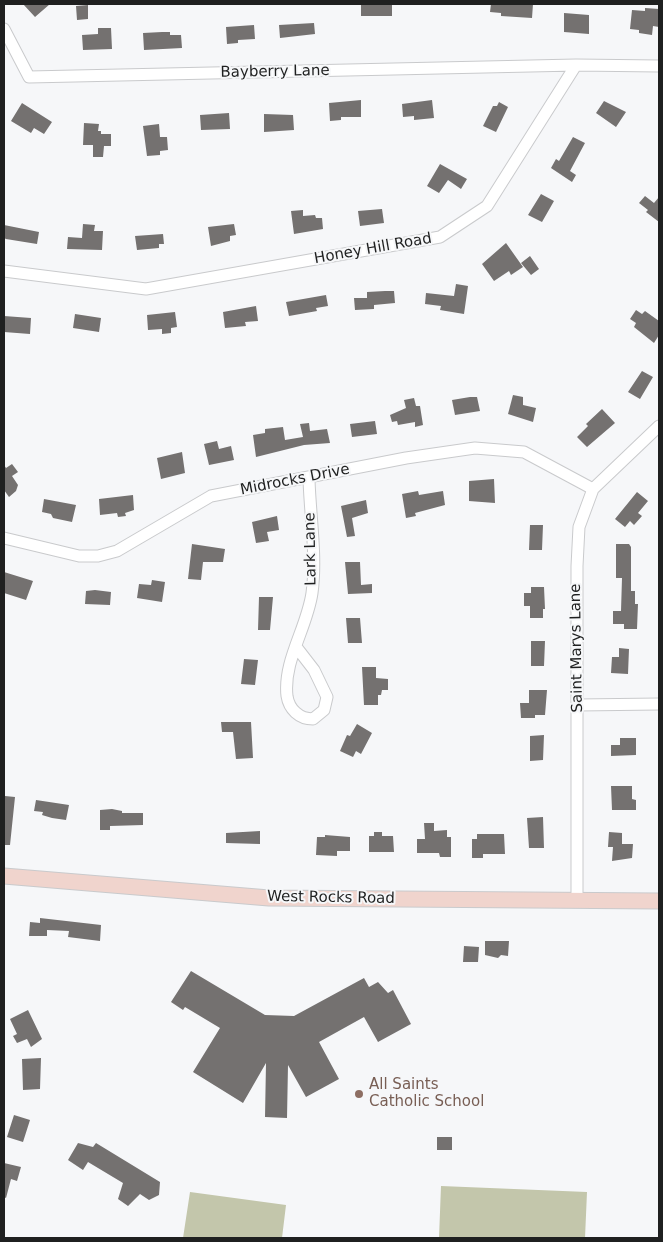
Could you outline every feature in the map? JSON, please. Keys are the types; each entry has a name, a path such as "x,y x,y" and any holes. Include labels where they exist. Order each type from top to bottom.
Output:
{"main road":[{"name":"West Rocks Road","path":"4,876 269,898 659,901"}],"street":[{"name":"Bayberry Lane","path":"4,29 29,77 576,65"},
{"path":"576,65 659,66"},
{"name":"Honey Hill Road","path":"4,271 146,289 440,237 487,206 576,65"},
{"name":"Saint Marys Lane","path":"577,901 578,705 576,566 579,527 593,488 659,426"},
{"name":"Midrocks Drive","path":"4,538 64,553 98,556 116,551 212,496 308,479 406,458 475,448 524,452 593,488"},
{"name":"Lark Lane","path":"297,648 318,676 328,697 324,710 312,719 300,717 294,712 288,698 289,665 297,648 308,613 313,577 308,479"},
{"path":"578,705 659,704"}],"green space":[{"path":"441,1186 587,1192 585,1238 439,1238"},
{"path":"190,1192 286,1205 282,1238 183,1238"}],"building":[{"path":"23,4 50,4 35,17"},
{"path":"392,4 392,16 361,16 361,5"},
{"path":"491,4 533,4 532,18 501,16 501,13 490,12"},
{"path":"88,5 88,19 77,20 76,6"},
{"path":"645,8 659,9 659,27 653,26 652,35 630,29 632,10 645,11"},
{"path":"564,13 589,15 589,34 564,32"},
{"path":"314,23 315,34 280,38 279,25"},
{"path":"254,25 255,39 238,40 238,43 227,44 226,27"},
{"path":"98,28 111,28 112,49 83,50 82,35 98,34"},
{"path":"170,32 170,35 181,35 182,48 144,50 143,33"},
{"path":"361,100 361,117 341,117 341,120 330,121 329,103"},
{"path":"432,100 434,118 414,120 414,116 403,117 402,104"},
{"path":"604,101 626,112 616,127 596,113"},
{"path":"499,102 508,107 496,132 483,126 493,106 497,106"},
{"path":"22,103 52,122 44,134 34,128 31,133 11,121"},
{"path":"229,113 230,129 201,130 200,115"},
{"path":"264,114 293,115 294,130 264,132"},
{"path":"84,123 99,124 98,131 101,131 101,134 111,134 111,146 104,146 103,157 93,157 93,145 83,145"},
{"path":"159,124 160,137 167,137 168,150 160,151 160,155 147,156 143,126"},
{"path":"573,137 585,143 570,171 576,175 572,182 551,168 556,159 559,161"},
{"path":"440,164 467,179 461,189 448,180 439,193 427,186"},
{"path":"541,194 554,201 542,222 528,215"},
{"path":"645,196 654,203 659,197 659,222 646,212 648,210 639,203"},
{"path":"382,209 384,223 360,226 358,211"},
{"path":"303,210 303,216 315,215 316,218 322,218 323,229 294,234 291,211"},
{"path":"83,224 95,225 94,231 103,231 102,250 67,249 68,237 82,238"},
{"path":"234,224 236,235 230,236 230,241 211,246 208,227"},
{"path":"4,225 39,232 37,244 4,238"},
{"path":"163,234 164,244 159,244 159,248 137,250 135,236"},
{"path":"506,243 523,267 511,275 509,271 494,281 482,264"},
{"path":"530,256 539,269 531,275 521,263"},
{"path":"456,284 468,286 464,314 440,310 441,306 425,304 426,293 454,296"},
{"path":"394,291 395,303 374,305 374,309 355,310 354,298 367,298 367,292"},
{"path":"326,295 328,306 316,308 317,311 289,316 286,302"},
{"path":"256,306 258,321 245,322 246,326 225,328 223,312"},
{"path":"636,310 642,314 645,311 659,321 659,335 654,343 634,327 636,323 630,319"},
{"path":"175,312 177,327 171,328 171,333 162,334 162,329 148,330 147,315"},
{"path":"75,314 101,318 99,332 73,328"},
{"path":"4,316 31,318 30,334 4,332"},
{"path":"642,371 653,377 640,399 628,392"},
{"path":"513,395 523,397 523,405 536,408 533,422 508,414"},
{"path":"477,397 480,411 455,415 452,400"},
{"path":"414,398 416,406 420,406 423,425 415,427 415,422 398,425 397,421 392,422 390,415 406,408 404,400"},
{"path":"602,409 615,423 587,447 577,437 588,426 586,424"},
{"path":"375,421 377,434 352,437 350,424"},
{"path":"309,423 310,431 327,429 330,443 304,445 256,457 253,435 265,433 265,429 283,427 285,440 303,437 300,424"},
{"path":"217,441 219,449 231,446 234,460 209,465 204,444"},
{"path":"182,452 185,473 161,479 157,458"},
{"path":"12,464 18,472 12,476 18,485 16,491 9,497 4,490 4,465 6,468"},
{"path":"494,479 495,503 469,501 469,481"},
{"path":"418,491 419,495 443,491 445,505 415,513 416,516 406,518 402,494"},
{"path":"637,492 648,501 638,513 642,516 634,525 630,521 625,527 615,519"},
{"path":"133,495 134,510 125,513 126,516 118,517 117,513 100,515 99,499"},
{"path":"44,499 76,505 72,522 53,518 51,514 42,512"},
{"path":"366,500 368,513 352,518 355,536 347,537 341,506"},
{"path":"277,516 279,530 267,532 269,541 256,543 252,522"},
{"path":"530,525 543,525 542,550 529,550"},
{"path":"192,544 225,549 223,562 203,562 201,580 188,579"},
{"path":"616,544 629,544 631,547 631,591 635,591 635,604 638,604 637,629 624,629 624,624 613,624 613,611 621,611 622,578 616,578"},
{"path":"345,562 360,562 361,585 372,584 372,593 348,594"},
{"path":"4,572 33,581 26,600 4,593"},
{"path":"152,580 165,582 162,602 137,598 139,584 151,585"},
{"path":"531,587 544,587 545,609 543,609 543,618 530,618 530,606 524,606 524,593 531,593"},
{"path":"86,591 111,592 110,605 85,604"},
{"path":"259,597 273,597 270,630 258,630"},
{"path":"346,618 360,618 362,643 348,643"},
{"path":"531,641 545,641 544,666 531,666"},
{"path":"619,648 629,649 628,674 611,673 612,657 619,657"},
{"path":"244,659 258,660 255,685 241,684"},
{"path":"362,667 376,667 376,678 388,679 388,690 382,690 381,695 378,695 378,705 364,705"},
{"path":"529,690 547,690 545,715 535,715 535,718 521,718 520,703 529,703"},
{"path":"221,722 251,722 253,758 236,759 233,732 222,732"},
{"path":"357,724 372,733 361,754 356,751 353,757 340,751 347,735 350,736"},
{"path":"544,735 543,760 530,761 530,736"},
{"path":"620,738 636,738 636,755 611,756 611,745 620,745"},
{"path":"611,786 632,786 632,799 636,800 636,810 612,810"},
{"path":"5,796 15,797 10,845 4,845"},
{"path":"36,800 69,805 66,820 52,818 42,815 43,812 34,811"},
{"path":"112,809 122,811 122,813 143,813 143,825 110,826 110,830 100,830 100,810"},
{"path":"543,817 544,848 529,848 527,818"},
{"path":"424,823 434,823 434,831 447,830 447,837 451,837 451,857 440,857 439,853 417,853 417,839 425,839"},
{"path":"260,831 260,844 226,843 226,833"},
{"path":"374,832 382,832 382,836 393,836 394,852 369,852 369,836 374,836"},
{"path":"609,832 622,833 622,844 633,844 632,858 612,861 613,847 608,847"},
{"path":"477,834 504,834 505,854 483,854 483,858 472,858 472,839 477,839"},
{"path":"325,835 350,837 350,851 337,851 337,856 316,855 317,837 325,837"},
{"path":"40,918 101,925 100,941 68,937 69,931 47,930 47,936 29,936 30,922 40,923"},
{"path":"485,941 509,941 508,956 501,955 498,958 485,955"},
{"path":"464,946 479,947 478,962 463,962"},
{"path":"191,971 265,1015 294,1016 364,978 369,987 378,982 388,993 393,990 411,1024 378,1042 364,1017 319,1042 339,1079 306,1097 288,1065 287,1118 265,1117 266,1063 243,1103 193,1072 220,1028 185,1007 183,1010 171,1002"},
{"path":"28,1010 42,1039 31,1047 27,1039 17,1043 13,1036 17,1034 10,1019"},
{"path":"41,1058 40,1089 23,1090 22,1059"},
{"path":"14,1115 30,1120 23,1142 7,1137"},
{"path":"437,1137 452,1137 452,1150 437,1150"},
{"path":"78,1143 93,1147 96,1143 160,1182 159,1195 149,1200 140,1194 128,1206 118,1199 123,1183 88,1162 83,1170 68,1160"},
{"path":"4,1163 21,1167 17,1181 11,1179 6,1198 4,1197"}],"place":[{"name":"All Saints Catholic School","path":"359,1094"}]}
